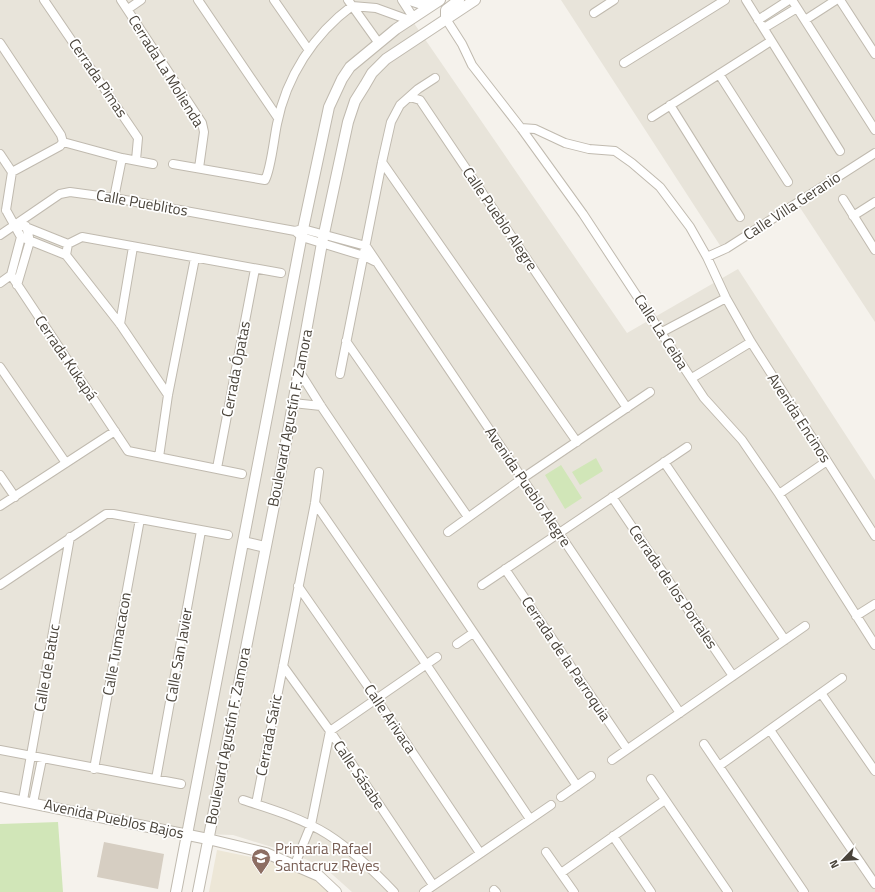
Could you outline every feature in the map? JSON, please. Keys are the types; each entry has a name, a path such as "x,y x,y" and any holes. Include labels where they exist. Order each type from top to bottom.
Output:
{"street":[{"name":"Cerrada Pimas","path":"44,0 138,138 136,160"},
{"name":"Cerrada La Molienda","path":"121,0 202,123 204,132 199,168"},
{"path":"128,10 141,0"},
{"path":"198,0 278,118"},
{"path":"274,0 308,49"},
{"path":"402,0 411,19"},
{"path":"410,0 422,4 438,1"},
{"path":"446,19 446,10 459,0"},
{"name":"Boulevard Agustín F. Zamora","path":"198,892 324,238 348,122 355,101 372,73 386,59 475,0"},
{"path":"594,13 614,0"},
{"path":"624,63 724,0"},
{"path":"746,0 840,151"},
{"path":"758,20 791,0 875,130"},
{"path":"804,20 836,0"},
{"path":"840,0 875,54"},
{"name":"Boulevard Agustín F. Zamora","path":"176,892 244,542 300,232 329,107 342,79 350,67 378,42 438,1"},
{"path":"173,164 265,180 278,118 290,83 308,49 350,3"},
{"path":"350,3 376,8 411,19"},
{"path":"350,3 378,42"},
{"path":"764,28 797,8"},
{"name":"Calle La Ceiba","path":"446,19 462,44 472,65 521,128 583,214 643,303 652,321 662,332 704,398 742,440 779,494 875,646"},
{"path":"652,117 771,41"},
{"path":"0,43 61,136 63,142"},
{"path":"719,74 788,182"},
{"path":"340,374 391,122 400,105 418,89 435,78"},
{"name":"Calle Pueblo Alegre","path":"410,97 420,100 627,408"},
{"path":"670,105 740,217"},
{"name":"Avenida Encinos","path":"521,128 534,129 565,143 589,149 615,151 660,187 682,214 707,257 726,298 751,342 875,536"},
{"path":"63,142 122,158 153,164"},
{"path":"12,172 60,146 63,142"},
{"name":"Calle Villa Geranio","path":"707,257 727,248 875,153"},
{"path":"0,154 12,172 4,213 14,225 21,237 66,255 120,324 168,395"},
{"path":"114,198 122,158"},
{"path":"382,162 576,442"},
{"name":"Calle Pueblitos","path":"0,235 65,192 114,198 300,232"},
{"path":"843,199 875,250"},
{"path":"853,216 875,202"},
{"path":"14,225 26,226 68,244 82,237 281,273"},
{"path":"18,285 30,241 26,226"},
{"name":"Avenida Pueblo Alegre","path":"300,232 366,246 375,262 523,478 680,713"},
{"path":"0,283 11,275 21,237"},
{"name":"Avenida Pueblo Alegre","path":"324,238 375,262"},
{"path":"66,255 68,244"},
{"path":"120,324 133,247"},
{"path":"195,258 168,395 159,457 242,474"},
{"name":"Cerrada Ópatas","path":"217,468 255,269"},
{"name":"Cerrada Kukapá","path":"11,275 128,451 159,457"},
{"path":"662,332 726,298"},
{"path":"346,341 468,517"},
{"path":"692,378 751,342"},
{"path":"0,367 66,463"},
{"path":"299,371 321,406 577,786"},
{"path":"448,532 523,478 650,392"},
{"path":"293,403 321,406"},
{"path":"0,506 114,431"},
{"path":"482,585 687,447"},
{"path":"779,494 827,461"},
{"path":"664,462 785,640"},
{"name":"Cerrada Sáric","path":"256,804 315,503 319,472"},
{"path":"0,475 15,496"},
{"name":"Cerrada de los Portales","path":"612,497 733,676"},
{"path":"315,503 426,664 530,819"},
{"path":"0,585 106,514 228,535"},
{"name":"Calle Tumacacon","path":"94,769 140,519"},
{"name":"Calle San Javier","path":"156,779 201,531"},
{"name":"Calle de Batuc","path":"28,801 32,756 70,537"},
{"path":"244,542 265,547"},
{"name":"Cerrada de la Parroquia","path":"505,569 627,749"},
{"name":"Calle Arivaca","path":"298,586 376,698 480,853"},
{"path":"856,616 875,604"},
{"path":"612,760 805,626"},
{"path":"457,644 473,632"},
{"path":"295,864 311,825 330,731 437,657"},
{"name":"Calle Sásabe","path":"282,666 330,731 433,886"},
{"path":"719,766 842,678"},
{"path":"821,693 875,771"},
{"path":"770,730 875,884"},
{"path":"704,744 804,892"},
{"path":"0,750 94,769 181,784"},
{"path":"28,801 42,759"},
{"path":"561,797 591,776"},
{"path":"651,779 728,892"},
{"name":"Avenida Pueblos Bajos","path":"0,797 28,801 187,834 266,853 295,864 319,876 336,892"},
{"path":"243,800 311,825 328,834 360,859 394,892"},
{"path":"561,873 665,800"},
{"path":"424,892 551,805"},
{"path":"612,836 651,892"},
{"path":"546,852 574,892"}],"shaded area":[{"path":"0,0 398,0 627,333 738,269 875,480 875,892 352,892 324,867 291,853 233,835 201,834 0,798"},
{"path":"561,0 875,0 875,322 797,203 723,250"},
{"name":"Primaria Rafael Santacruz Reyes","path":"217,850 285,864 318,880 332,892 209,892"}],"green space":[{"path":"596,458 603,471 580,485 572,472"},
{"path":"561,465 582,498 565,509 545,475"},
{"path":"58,822 63,892 0,892 0,824"}],"building":[{"path":"104,842 164,854 158,889 97,877"}],"place":[{"name":"Primaria Rafael Santacruz Reyes","path":"261,875"}]}
